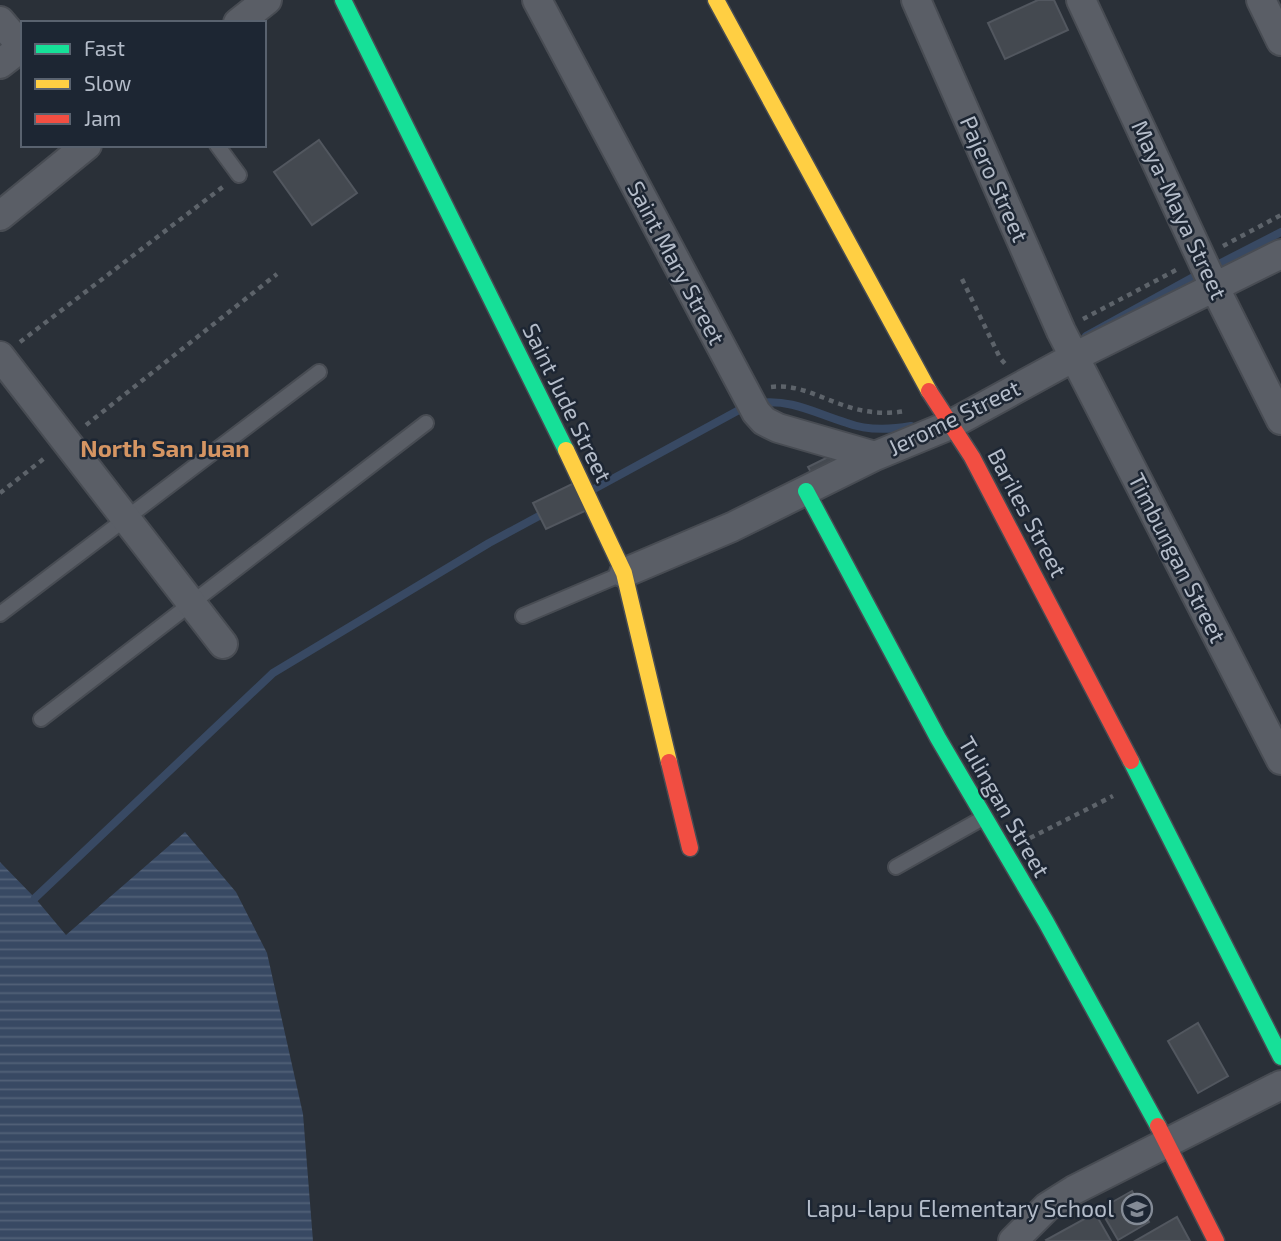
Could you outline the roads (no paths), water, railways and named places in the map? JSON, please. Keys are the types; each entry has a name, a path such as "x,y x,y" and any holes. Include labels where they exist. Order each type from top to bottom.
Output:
{"street":[{"path":"241,21 267,0"},
{"name":"Saint Jude Street","path":"343,0 624,573 690,848"},
{"name":"Saint Mary Street","path":"537,0 744,391 764,421 778,428 875,456"},
{"name":"Bariles Street","path":"716,0 934,400 972,457 1142,781 1281,1058"},
{"name":"Pajero Street","path":"916,0 1074,357"},
{"name":"Maya-Maya Street","path":"1081,0 1214,286 1281,420"},
{"path":"1261,0 1281,41"},
{"path":"0,21 21,46"},
{"path":"0,64 21,49"},
{"path":"0,216 85,147"},
{"name":"Jerome Street","path":"624,573 732,527 875,456 950,425 1074,357 1281,254"},
{"path":"0,357 223,644"},
{"name":"Timbungan Street","path":"1074,357 1281,760"},
{"name":"Tulingan Street","path":"806,491 937,738 1167,1142 1216,1241"},
{"path":"1013,1241 1047,1207 1074,1190 1281,1085"}],"lane":[{"path":"218,147 239,175"},
{"path":"0,614 319,372"},
{"path":"41,719 426,424"},
{"path":"523,616 624,573"},
{"path":"896,867 984,817"}],"water":[{"path":"185,832 236,892 267,953 303,1114 313,1241 0,1241 0,862 66,935"}],"waterway":[{"path":"1215,266 1281,232"},
{"path":"1086,336 1197,275"},
{"path":"758,403 793,405 871,429 911,426"},
{"path":"594,489 739,410"},
{"path":"35,898 273,673 489,543 539,516"}],"place":[{"name":"Lapu-lapu Elementary School","path":"1137,1209"}],"district":[{"name":"North San Juan","path":"165,449"}]}
